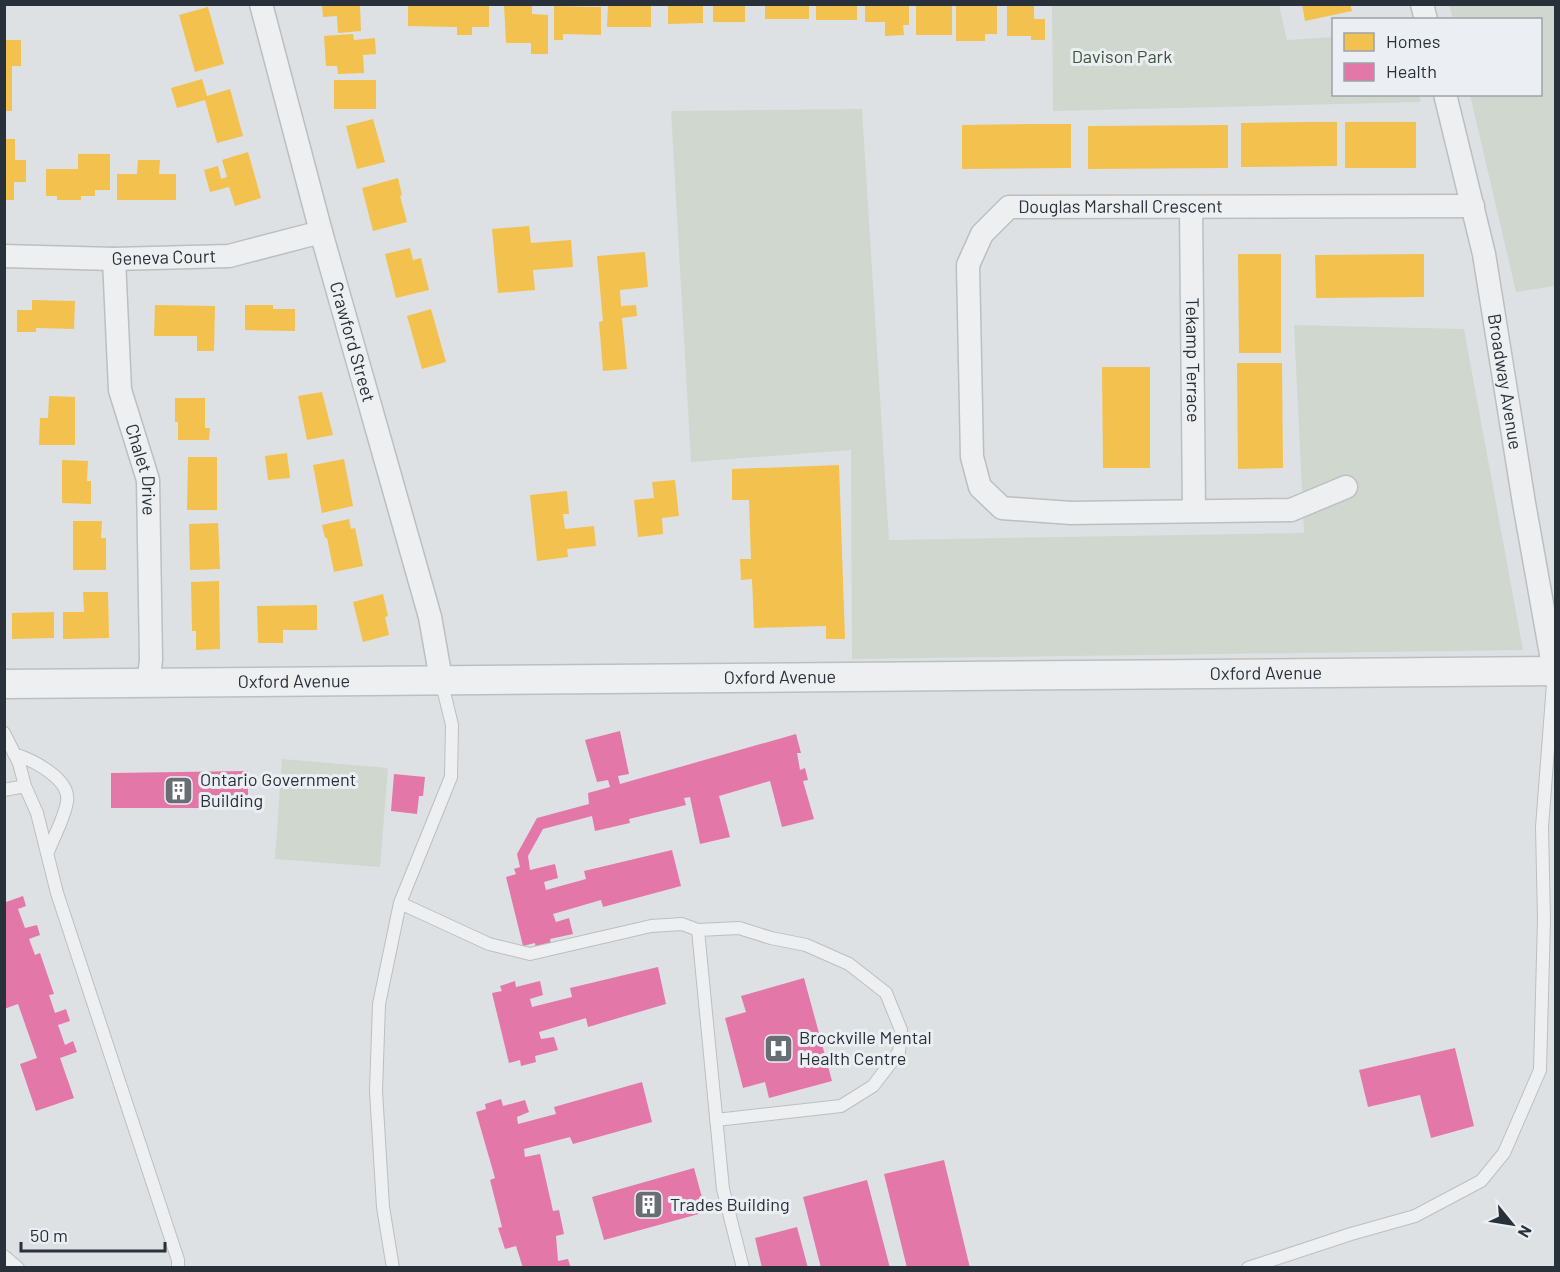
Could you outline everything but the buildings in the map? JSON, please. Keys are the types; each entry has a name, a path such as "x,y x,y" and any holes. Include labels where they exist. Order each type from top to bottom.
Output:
{"street":[{"name":"Crawford Street","path":"261,4 321,232 430,617 441,679"},
{"name":"Broadway Avenue","path":"1446,96 1484,254 1524,503 1555,671"},
{"name":"Douglas Marshall Crescent","path":"1346,487 1292,510 1071,513 1002,508 980,487 972,457 968,265 982,234 1010,207 1473,206"},
{"name":"Tekamp Terrace","path":"1191,208 1194,511"},
{"name":"Geneva Court","path":"4,256 114,259 229,255 321,232"},
{"name":"Chalet Drive","path":"114,259 120,390 148,480 151,660 148,684"},
{"name":"Oxford Avenue","path":"4,684 1555,671"}],"lane":[{"path":"1248,1268 1351,1234 1416,1216 1481,1181 1504,1153 1540,1070 1544,920 1542,827 1555,671"},
{"path":"393,1268 383,1207 376,1091 379,1004 400,903 451,777 452,725 441,679"},
{"path":"4,733 37,813 57,894 174,1249 178,1268"},
{"path":"14,754 33,761 49,771 64,786 67,794 67,804 48,852"},
{"path":"4,790 25,786"},
{"path":"400,903 489,944 530,954 651,926 682,924 698,930 739,928 806,945 849,964 886,993 901,1030 899,1052 873,1086 841,1106 716,1120"},
{"path":"698,930 723,1189 743,1268"},
{"path":"4,1256 18,1268"}],"green space":[{"name":"Davison Park","path":"1052,5 1279,5 1287,40 1332,37 1332,96 1419,96 1421,102 1053,111"},
{"path":"1449,5 1555,5 1555,286 1516,292 1470,96 1542,96 1542,18 1453,18"},
{"path":"862,109 889,540 1304,533 1294,325 1464,329 1523,650 852,659 851,450 691,462 671,111"},
{"path":"282,759 388,768 380,867 275,859"}],"place":[{"name":"Ontario Government Building","path":"179,790"},
{"name":"Brockville Mental Health Centre","path":"778,1048"},
{"name":"Trades Building","path":"649,1205"}]}
